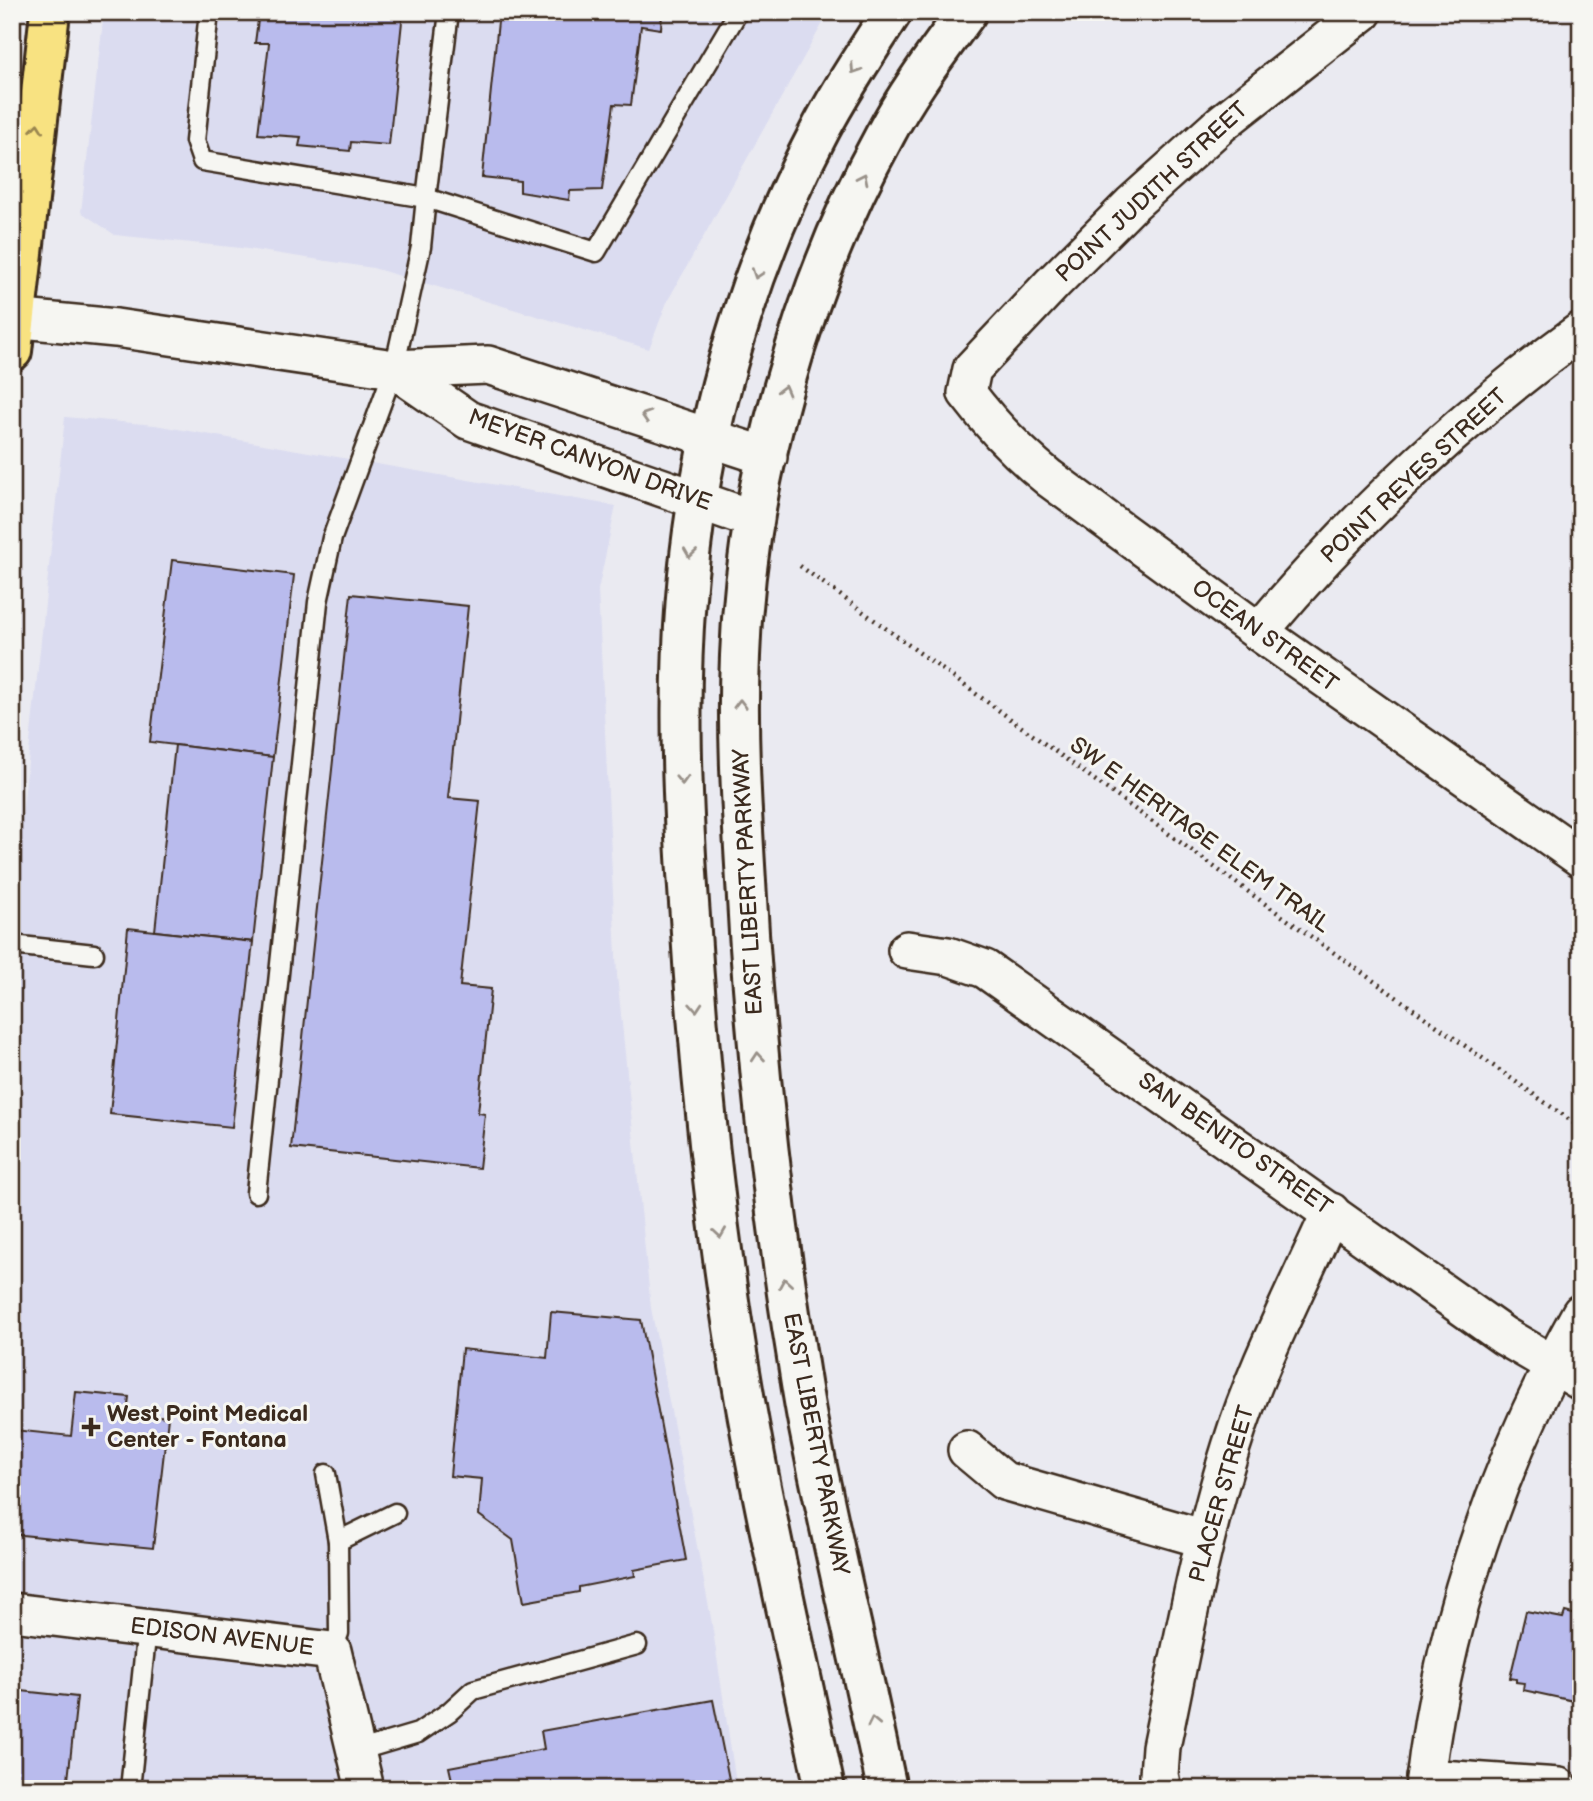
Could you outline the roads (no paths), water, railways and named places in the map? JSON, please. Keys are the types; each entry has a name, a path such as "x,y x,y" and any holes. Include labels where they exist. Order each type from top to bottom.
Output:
{"main road":[{"path":"13,329 50,12"}],"street":[{"path":"825,1789 762,1493 734,1335 698,1040 680,737 687,573 711,437 735,342 760,265 790,191 843,88 892,12"},
{"name":"EAST LIBERTY PARKWAY","path":"887,1789 808,1425 783,1270 763,1116 740,746 740,656 748,553 768,457 797,344 814,292 846,212 885,134 910,93 967,12"},
{"name":"POINT JUDITH STREET","path":"967,393 972,369 1132,204 1222,123 1363,12"},
{"name":"MEYER CANYON DRIVE","path":"13,329 116,328 394,369 488,365 768,457"},
{"name":"POINT REYES STREET","path":"1259,632 1338,543 1398,485 1474,416 1581,331"},
{"name":"MEYER CANYON DRIVE","path":"394,369 468,420 755,520"},
{"name":"OCEAN STREET","path":"967,393 990,424 1019,454 1259,632 1580,858"},
{"name":"SAN BENITO STREET","path":"907,950 948,956 985,968 1504,1336 1566,1373"},
{"name":"PLACER STREET","path":"1163,1789 1159,1775 1161,1747 1205,1539 1231,1445 1254,1385 1331,1212"},
{"path":"1559,1787 1424,1783 1441,1678 1463,1591 1501,1480 1566,1373 1581,1313"},
{"path":"967,1450 1004,1482 1205,1539"},
{"name":"EDISON AVENUE","path":"12,1612 332,1651 365,1789"}],"lane":[{"path":"209,12 195,141 202,161 426,198 596,252 738,12"},
{"path":"256,1193 318,602 332,538 394,369 421,247 449,12"},
{"path":"12,945 94,954"},
{"path":"326,1474 338,1541 340,1633 332,1651"},
{"path":"338,1541 396,1513"},
{"path":"130,1789 147,1628"},
{"path":"357,1751 418,1733 449,1712 472,1690 637,1645"}],"place":[{"name":"West Point Medical Center - Fontana","path":"91,1427"}]}
